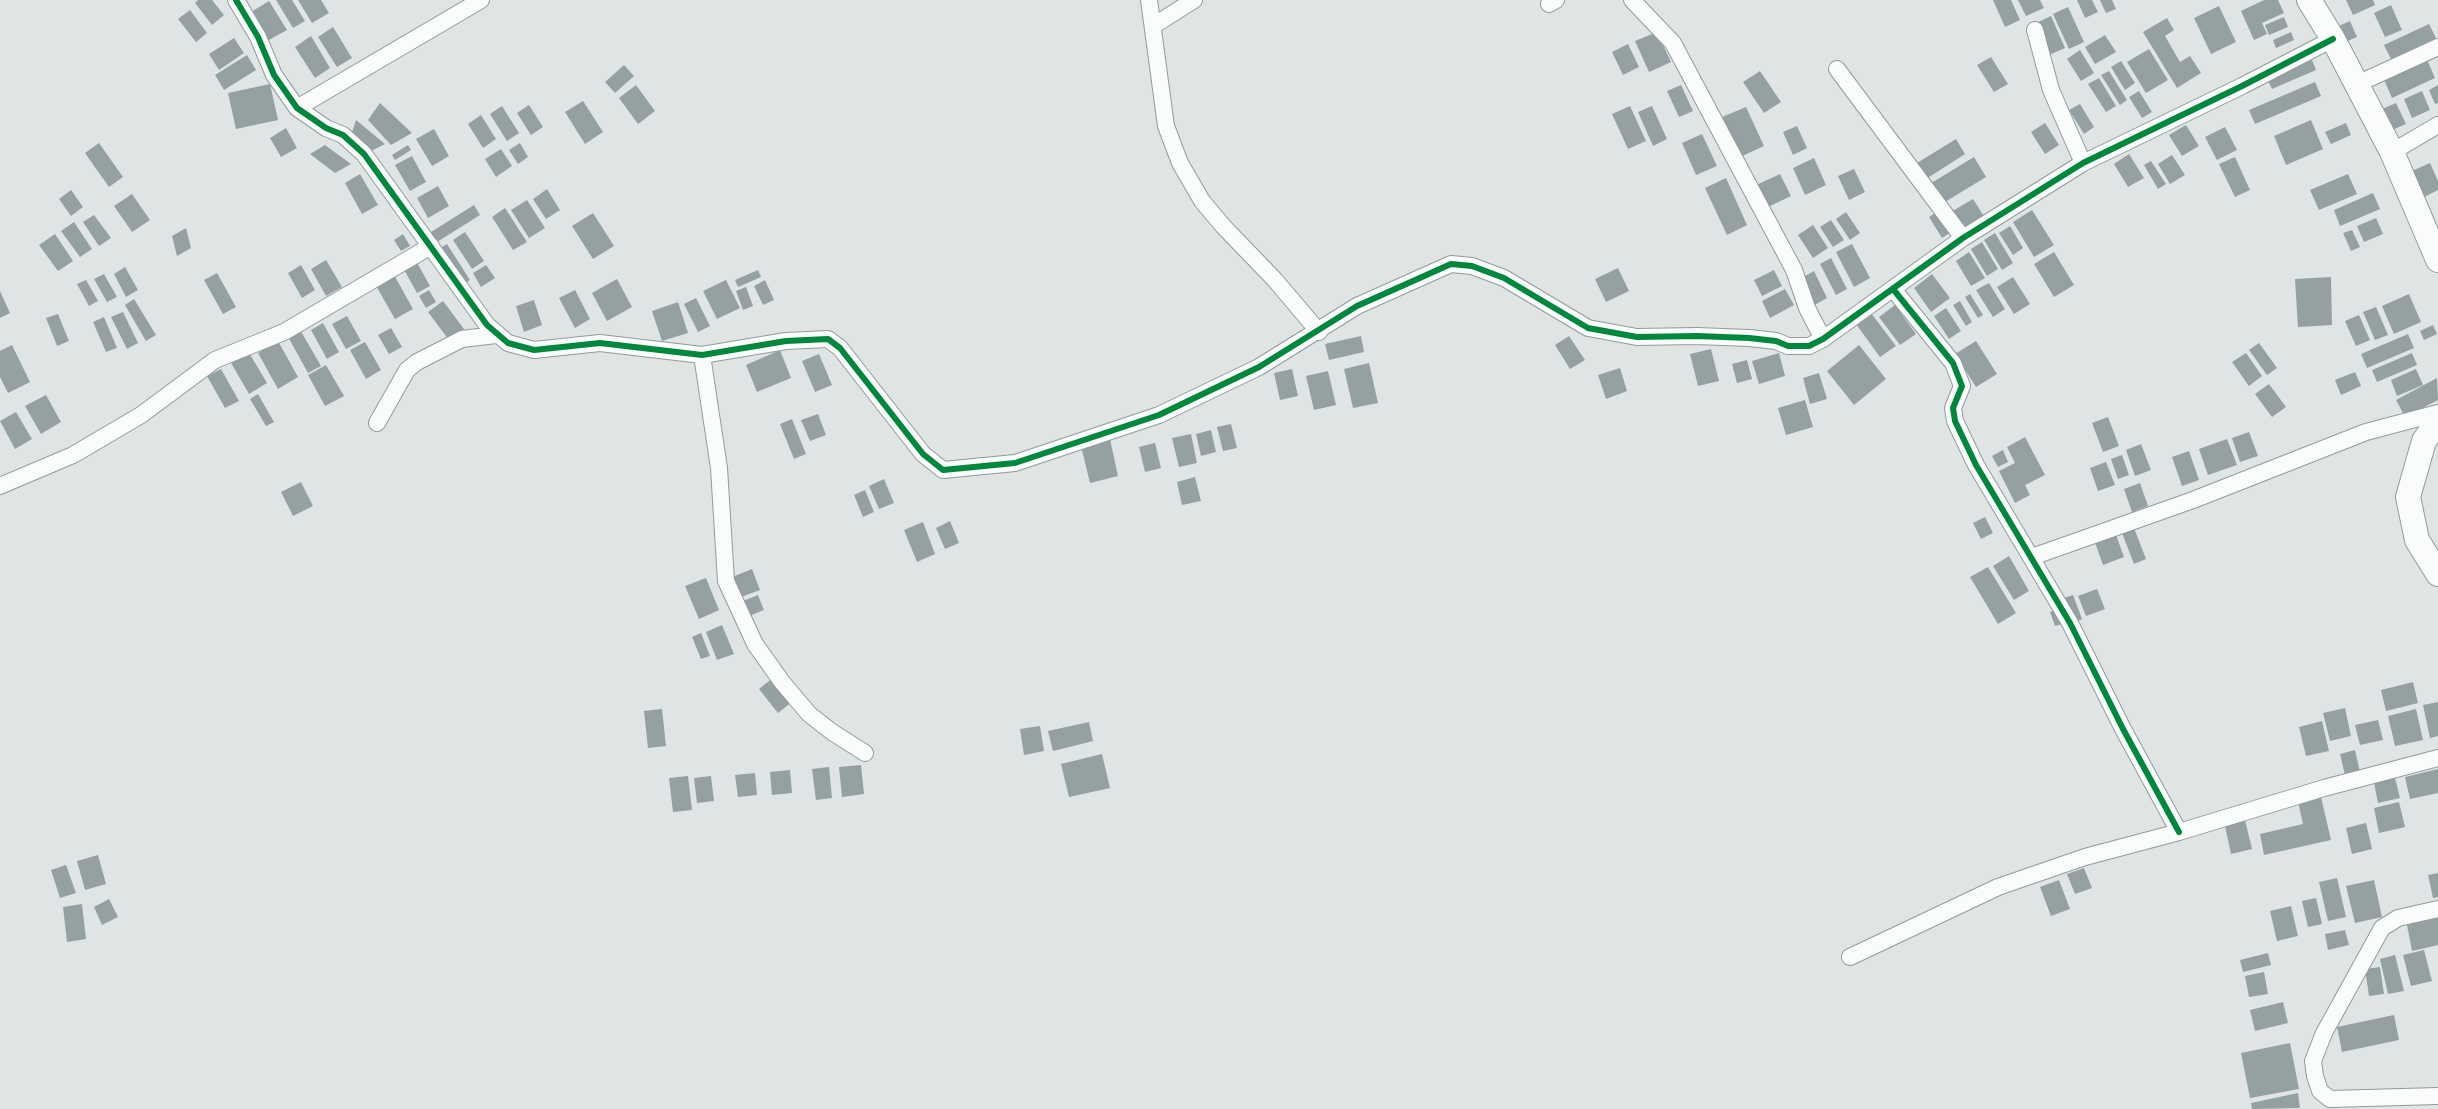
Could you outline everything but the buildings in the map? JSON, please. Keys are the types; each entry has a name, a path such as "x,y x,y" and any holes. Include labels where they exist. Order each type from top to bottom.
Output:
{"main road":[{"path":"2308,0 2333,39 2392,152 2438,260"},
{"path":"2438,421 2424,441 2408,497 2417,540 2438,574"}],"street":[{"path":"236,0 258,37 274,75 297,108 327,128 343,135 364,154 471,304 496,335 508,343 534,350 600,343 702,355 786,341 831,340 840,348 923,454 943,470 1015,463 1159,415 1259,368 1357,306 1451,264 1472,266 1504,278 1588,328 1637,337 1749,338 1776,341 1788,346 1809,346 1823,339 1963,238 2083,163 2333,39"},
{"path":"297,108 481,0"},
{"path":"1149,0 1166,126 1180,163 1202,201 1222,226 1275,280 1319,332"},
{"path":"1153,26 1194,0"},
{"path":"1632,0 1673,43 1794,270 1807,308 1823,339"},
{"path":"2035,30 2051,90 2083,163"},
{"path":"2357,84 2438,47"},
{"path":"1837,69 1963,238"},
{"path":"2392,152 2438,125"},
{"path":"0,486 73,455 141,415 215,360 284,332 430,246"},
{"path":"1893,289 1953,363 1962,386 1953,408 1955,421 1976,465 2070,623 2123,729 2179,832"},
{"path":"377,423 407,370 417,362 462,339 496,335"},
{"path":"702,355 719,468 726,581 755,644 782,682 809,714 865,753"},
{"path":"2032,558 2193,500 2366,432 2438,413"},
{"path":"1850,957 1998,887 2085,857 2179,832 2324,788 2438,758"},
{"path":"2438,909 2398,918 2382,928 2324,1033 2313,1061 2320,1091 2330,1099 2438,1096"}],"cycle path":[{"path":"236,0 258,37 274,75 297,108 326,128 343,135 364,154 487,325 508,343 534,350 600,343 702,355 786,341 828,339 840,348 923,454 943,470 1015,463 1159,415 1259,367 1357,306 1451,264 1472,266 1504,278 1588,328 1637,337 1749,338 1776,341 1788,346 1809,346 1823,339 1963,238 2083,163 2333,39"},
{"path":"1893,289 1953,363 1962,386 1953,408 1955,421 1976,465 2070,623 2123,729 2179,832"}]}
